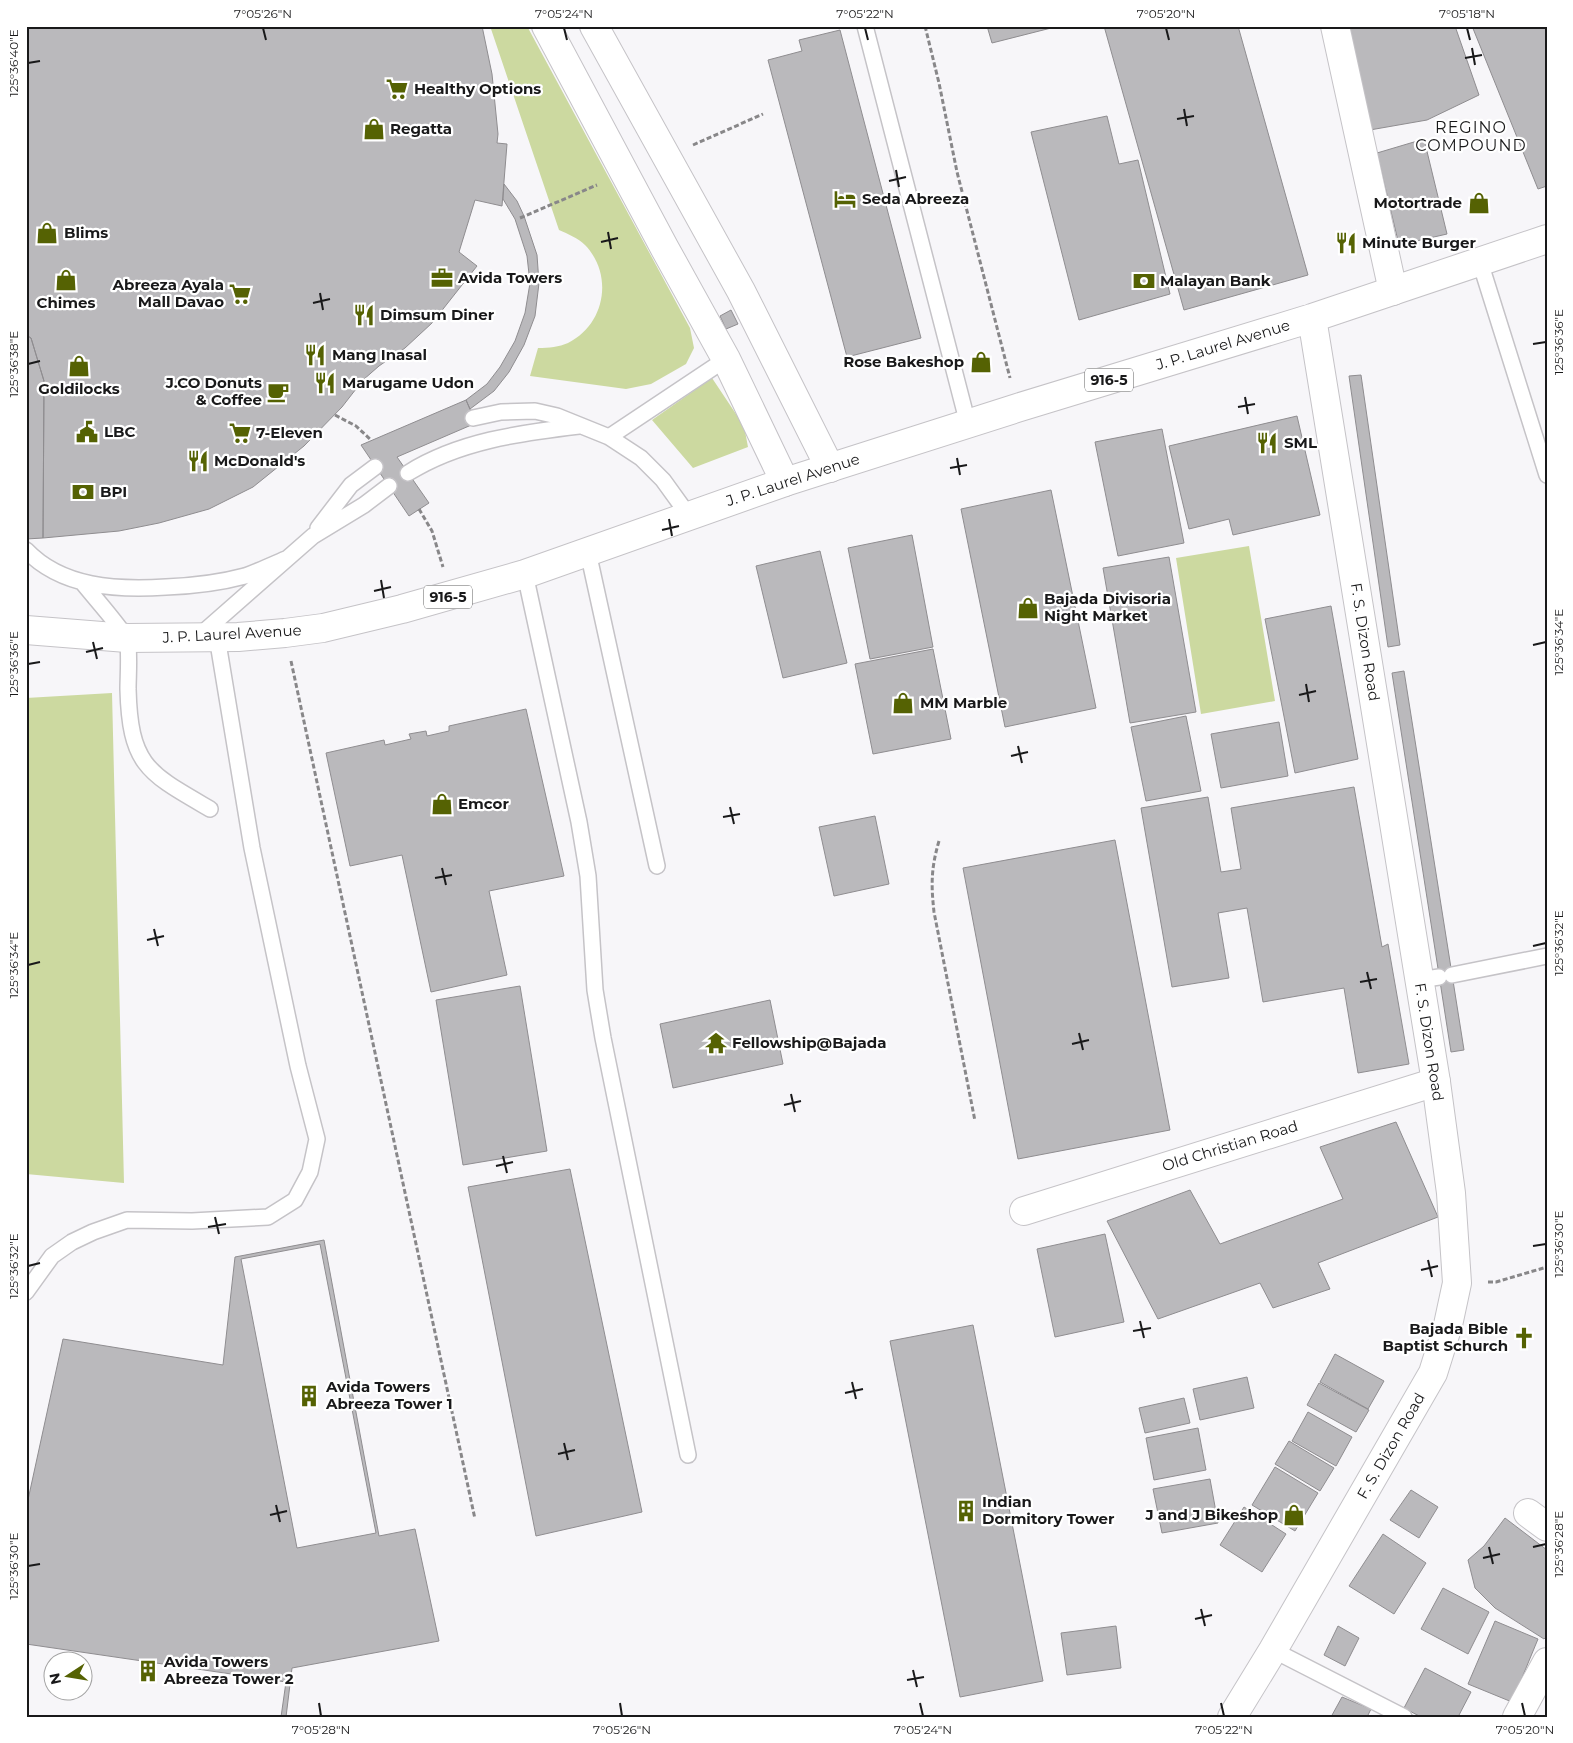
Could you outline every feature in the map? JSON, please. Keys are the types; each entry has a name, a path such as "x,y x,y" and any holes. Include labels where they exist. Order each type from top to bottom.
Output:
{"main road":[{"path":"546,26 726,359 785,482"},
{"path":"594,26 740,291 830,468"},
{"path":"1336,26 1393,291"},
{"name":"J. P. Laurel Avenue","path":"26,630 127,638 207,637 285,634 354,621 526,574 785,482 1017,408 1312,318 1547,239"},
{"name":"F. S. Dizon Road","path":"1232,1717 1273,1650 1433,1373 1448,1325 1457,1283 1451,1193 1436,1082 1437,977 1312,318"},
{"name":"Old Christian Road","path":"1024,1211 1436,1082"},
{"path":"1517,1717 1547,1662"}],"lane":[{"path":"866,26 968,424"},
{"path":"1480,262 1547,475"},
{"path":"609,437 726,359"},
{"path":"473,418 501,412 535,411 557,416 609,437 641,458 663,480 689,516"},
{"path":"408,473 426,462 464,447 520,434 583,426"},
{"path":"313,536 351,485 375,467"},
{"path":"26,1292 52,1256 72,1242 93,1232 127,1220 192,1221 268,1217 295,1200 310,1172 317,1139 298,1066 207,637 313,536 364,505 389,486"},
{"path":"26,550 43,565 82,582 115,588 183,586 217,582 246,575 288,558"},
{"path":"588,552 657,866"},
{"path":"526,574 579,822 588,876 595,990 688,1455"},
{"path":"82,582 127,638 129,716 136,748 147,767 166,783 210,808"},
{"path":"1437,977 1547,956"},
{"path":"1273,1650 1404,1717"}],"path":[{"path":"925,26 957,172 1017,408"},
{"path":"666,156 763,114"},
{"path":"520,218 624,173"},
{"path":"334,415 356,426 371,440"},
{"path":"419,509 437,544 451,596"},
{"path":"285,634 475,1518"},
{"path":"939,841 932,862 931,888 934,912 975,1121"},
{"path":"1457,1283 1496,1282 1547,1267"}],"green space":[{"path":"490,26 527,26 690,328 694,348 686,364 651,384 626,389 530,376 538,348 554,347 568,343 581,335 590,324 597,312 602,284 600,270 594,257 585,245 576,238 559,230"},
{"path":"712,378 744,426 748,447 693,468 652,420"},
{"path":"1249,546 1275,701 1201,714 1176,558"},
{"path":"112,693 124,1183 26,1174 26,698"}],"building":[{"name":"Abreeza Ayala Mall Davao","path":"26,26 482,26 492,74 498,134 497,143 507,144 502,206 475,200 459,252 477,266 432,323 405,348 363,380 342,407 304,446 253,487 209,509 159,523 119,531 43,538 44,381 31,338 26,335"},
{"path":"987,26 1059,26 992,43"},
{"path":"1104,26 1238,26 1308,275 1184,310"},
{"path":"1344,26 1455,26 1479,95 1427,120 1364,131"},
{"path":"1472,26 1547,26 1547,186 1538,189"},
{"name":"Seda Abreeza","path":"840,30 921,338 847,357 768,60 802,51 799,40"},
{"path":"1107,116 1119,164 1138,160 1170,294 1079,320 1031,132"},
{"path":"1424,139 1447,234 1399,245 1377,153"},
{"path":"504,184 517,201 524,216 537,255 539,283 535,316 524,345 509,372 494,391 470,409 466,400 487,384 500,367 515,341 525,313 530,283 527,256 515,219 503,199"},
{"path":"731,310 738,324 726,329 720,316"},
{"path":"26,335 31,338 44,381 43,538 26,539"},
{"path":"1361,375 1400,645 1388,647 1349,376"},
{"path":"466,400 476,423 397,457 429,503 409,516 361,445"},
{"path":"1297,416 1320,515 1233,535 1229,519 1189,529 1169,446"},
{"path":"1162,429 1184,543 1118,556 1095,442"},
{"name":"Bajada Divisoria Night Market","path":"1051,490 1096,708 1005,727 961,509"},
{"path":"912,535 933,647 870,659 848,548"},
{"path":"820,551 847,663 783,678 756,566"},
{"path":"1169,557 1196,712 1130,723 1103,568"},
{"path":"1331,606 1358,759 1295,773 1265,619"},
{"path":"933,649 951,739 873,754 855,664"},
{"path":"1404,671 1464,1050 1451,1052 1392,673"},
{"name":"Emcor","path":"526,709 564,876 489,891 507,975 431,992 402,855 350,866 326,753 384,740 385,745 411,739 409,734 426,731 427,736 449,731 449,726"},
{"path":"1186,716 1201,791 1146,801 1131,727"},
{"path":"1279,722 1288,776 1221,788 1211,734"},
{"path":"1354,787 1382,947 1388,944 1409,1064 1358,1073 1344,988 1263,1002 1247,908 1218,913 1229,978 1172,987 1141,808 1208,797 1221,872 1241,869 1231,808"},
{"path":"875,816 889,884 834,896 819,827"},
{"path":"1115,840 1170,1130 1018,1159 963,868"},
{"path":"520,986 547,1151 463,1165 436,1000"},
{"path":"770,1000 783,1064 673,1088 660,1024"},
{"path":"1396,1122 1438,1217 1318,1263 1330,1289 1273,1308 1260,1283 1158,1319 1107,1221 1190,1190 1220,1244 1343,1199 1320,1147"},
{"path":"570,1169 642,1512 536,1536 468,1187"},
{"path":"1105,1234 1124,1322 1055,1337 1037,1249"},
{"path":"324,1240 379,1536 415,1529 439,1641 292,1668 286,1717 26,1717 26,1509 63,1339 223,1365 235,1257"},
{"name":"Avida Towers Abreeza Tower 1","path":"320,1244 376,1533 297,1548 241,1259"},
{"name":"Indian Dormitory Tower","path":"973,1325 1043,1681 960,1697 890,1341"},
{"path":"1335,1354 1384,1381 1368,1409 1320,1382"},
{"path":"1247,1377 1254,1408 1200,1420 1193,1389"},
{"path":"1319,1383 1369,1410 1356,1432 1307,1405"},
{"path":"1184,1398 1190,1423 1145,1433 1139,1408"},
{"path":"1308,1412 1352,1437 1336,1466 1292,1441"},
{"path":"1198,1428 1206,1470 1154,1480 1146,1438"},
{"path":"1289,1441 1334,1468 1320,1491 1275,1464"},
{"path":"1275,1467 1318,1493 1295,1531 1252,1505"},
{"path":"1210,1479 1218,1523 1162,1533 1153,1489"},
{"path":"1411,1490 1438,1507 1419,1538 1390,1520"},
{"path":"1244,1507 1286,1534 1262,1572 1220,1545"},
{"path":"1505,1518 1547,1550 1547,1636 1544,1639 1495,1608 1475,1588 1468,1560 1484,1546"},
{"path":"1383,1534 1426,1563 1394,1614 1349,1586"},
{"path":"1443,1588 1489,1612 1468,1654 1421,1629"},
{"path":"1495,1621 1538,1639 1512,1702 1468,1684"},
{"path":"1116,1626 1121,1668 1067,1675 1061,1633"},
{"path":"1338,1626 1359,1638 1345,1666 1324,1655"},
{"name":"Avida Towers Abreeza Tower 2","path":"26,1644 67,1650 42,1650 42,1700 92,1700 92,1654 286,1682 281,1717 26,1717"},
{"path":"1425,1668 1471,1692 1458,1717 1421,1717 1404,1708"},
{"path":"1342,1697 1371,1709 1367,1717 1331,1717"}],"place":[{"name":"Healthy Options","path":"397,89"},
{"name":"Regatta","path":"374,129"},
{"name":"Seda Abreeza","path":"845,199"},
{"name":"Motortrade","path":"1479,203"},
{"name":"Blims","path":"47,233"},
{"name":"Minute Burger","path":"1346,243"},
{"name":"Avida Towers","path":"442,278"},
{"name":"Chimes","path":"66,280"},
{"name":"Malayan Bank","path":"1144,281"},
{"name":"Abreeza Ayala Mall Davao","path":"240,294"},
{"name":"Dimsum Diner","path":"364,315"},
{"name":"Mang Inasal","path":"315,355"},
{"name":"Rose Bakeshop","path":"981,362"},
{"name":"Goldilocks","path":"79,366"},
{"name":"Marugame Udon","path":"325,383"},
{"name":"J.CO Donuts & Coffee","path":"278,392"},
{"name":"LBC","path":"87,432"},
{"name":"7-Eleven","path":"240,433"},
{"name":"SML","path":"1267,443"},
{"name":"McDonald's","path":"198,461"},
{"name":"BPI","path":"83,492"},
{"name":"Bajada Divisoria Night Market","path":"1028,608"},
{"name":"MM Marble","path":"903,703"},
{"name":"Emcor","path":"442,804"},
{"name":"Fellowship@Bajada","path":"716,1043"},
{"name":"Bajada Bible Baptist Schurch","path":"1524,1338"},
{"name":"Avida Towers Abreeza Tower 1","path":"309,1396"},
{"name":"Indian Dormitory Tower","path":"966,1511"},
{"name":"J and J Bikeshop","path":"1294,1515"},
{"name":"Avida Towers Abreeza Tower 2","path":"148,1671"}],"district":[{"name":"REGINO COMPOUND","path":"1471,136"}]}
